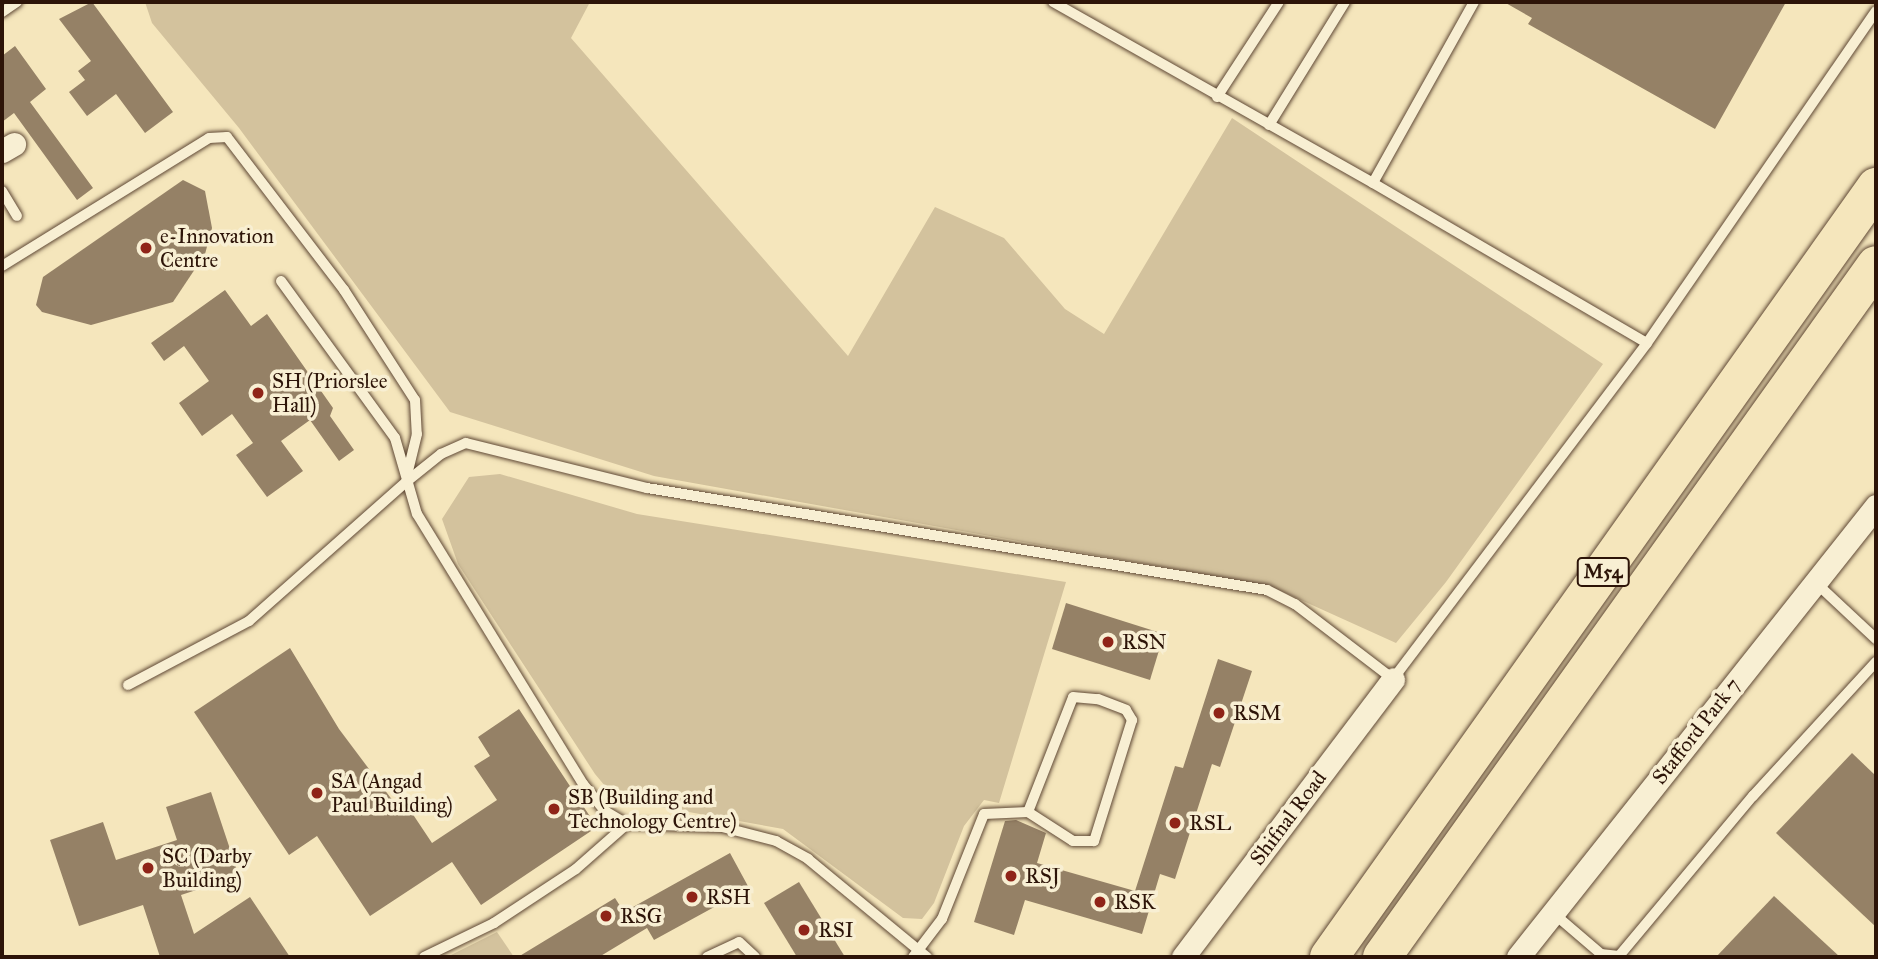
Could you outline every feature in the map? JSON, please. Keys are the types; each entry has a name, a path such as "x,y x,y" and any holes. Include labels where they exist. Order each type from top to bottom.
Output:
{"highway":[{"name":"M54","path":"1329,957 1876,187"},
{"name":"M54","path":"1382,957 1876,265"}],"street":[{"name":"Stafford Park 7","path":"1518,957 1876,506"},
{"name":"Shifnal Road","path":"1183,957 1393,679"}],"lane":[{"path":"2,12 17,2"},
{"path":"1053,2 1373,183 1647,343"},
{"path":"1217,97 1279,2"},
{"path":"1269,125 1345,2"},
{"path":"1373,183 1474,2"},
{"path":"128,685 249,621 406,482 441,454 466,443 647,488 1267,590 1295,604 1393,679 1647,343 1876,11"},
{"path":"2,265 209,138 227,137 344,289 415,400 416,434 406,482"},
{"path":"2,191 17,216"},
{"path":"281,281 396,438 417,514 583,784 605,811 626,824 722,827 776,841 808,859 920,955 942,919 984,814 1028,811 1073,841 1094,841 1132,720 1126,710 1098,699 1073,697 1028,811"},
{"path":"1814,581 1876,639"},
{"path":"1552,912 1602,956 1619,956 1753,796 1876,662"},
{"path":"424,957 494,923 576,869 626,824"},
{"path":"707,957 739,942 755,957"}],"shaded area":[{"path":"145,2 590,2 571,38 848,356 935,207 1004,238 1065,309 1104,334 1232,118 1603,364 1446,582 1396,643 1270,586 654,476 450,412 239,128 152,23"},
{"path":"500,474 637,514 1066,582 999,803 984,800 964,826 934,903 922,919 903,918 783,829 616,799 595,774 458,564 442,519 469,477"},
{"path":"497,932 514,957 447,957"}],"building":[{"path":"92,2 173,112 145,133 116,94 87,116 69,92 85,80 78,71 91,61 59,19"},
{"path":"1504,2 1786,2 1715,129 1528,24 1532,18"},
{"path":"15,46 46,89 30,102 93,188 77,200 14,113 2,122 2,56"},
{"name":"e-Innovation Centre","path":"183,180 205,191 212,228 205,254 173,302 91,325 42,312 36,305 43,277"},
{"name":"SH (Priorslee Hall)","path":"225,290 251,326 267,314 333,408 330,416 354,450 339,461 310,420 281,441 303,471 267,497 236,455 253,443 232,414 202,436 179,403 209,381 184,346 164,361 151,343"},
{"name":"RSN","path":"1066,603 1164,634 1150,680 1052,649"},
{"name":"SA (Angad Paul Building)","path":"290,648 339,729 399,809 406,804 432,843 497,800 474,766 490,756 478,737 519,709 597,827 481,905 452,862 370,916 317,836 289,855 194,712"},
{"path":"1218,659 1252,671 1220,767 1212,764 1175,879 1160,874 1142,934 1025,900 1014,935 974,922 1005,821 1016,820 1046,833 1037,863 1135,891 1175,766 1183,768"},
{"path":"1852,753 1876,776 1876,927 1776,833"},
{"name":"SC (Darby Building)","path":"211,792 239,876 181,895 194,934 250,897 290,957 160,957 143,905 79,926 50,840 103,822 116,860 177,840 166,807"},
{"path":"730,853 749,888 654,940 647,928 599,957 518,957 615,898 624,912"},
{"name":"RSI","path":"799,882 845,957 797,957 764,903"},
{"path":"1774,896 1840,957 1716,957"}],"place":[{"name":"e-Innovation Centre","path":"146,248"},
{"name":"SH (Priorslee Hall)","path":"258,393"},
{"name":"RSN","path":"1108,642"},
{"name":"RSM","path":"1219,713"},
{"name":"SA (Angad Paul Building)","path":"317,793"},
{"name":"SB (Building and Technology Centre)","path":"554,809"},
{"name":"RSL","path":"1175,823"},
{"name":"SC (Darby Building)","path":"148,868"},
{"name":"RSJ","path":"1011,876"},
{"name":"RSH","path":"692,897"},
{"name":"RSK","path":"1100,902"},
{"name":"RSG","path":"606,916"},
{"name":"RSI","path":"804,930"}]}
